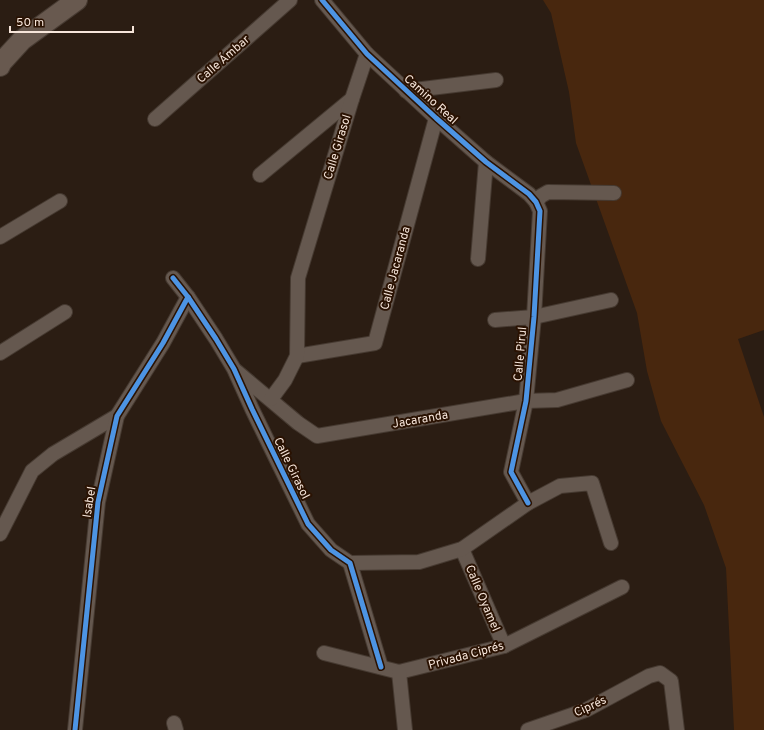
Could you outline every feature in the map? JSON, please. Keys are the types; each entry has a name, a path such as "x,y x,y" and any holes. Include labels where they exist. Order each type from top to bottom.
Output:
{"street":[{"path":"1,64 22,40 78,0"},
{"name":"Calle Ámbar","path":"155,119 290,0"},
{"name":"Camino Real","path":"322,0 367,54 406,91 486,162 529,194 536,202"},
{"name":"Calle Girasol","path":"271,399 286,380 297,356 298,278 352,98 367,54"},
{"path":"406,91 496,80"},
{"path":"260,175 352,98"},
{"name":"Calle Jacaranda","path":"297,356 375,343 436,118"},
{"path":"478,259 486,162"},
{"path":"536,202 541,196 548,192 614,193"},
{"path":"0,237 60,200"},
{"name":"Calle Pirul","path":"528,503 511,472 526,401 534,317 540,211 536,202"},
{"name":"Calle Girasol","path":"173,278 188,297 234,369 308,524 331,550 350,564"},
{"name":"Isabel","path":"75,730 98,502 117,416 163,344 188,297"},
{"path":"495,320 534,317 611,300"},
{"path":"0,353 65,312"},
{"name":"Jacaranda","path":"234,369 298,423 317,436 526,401 557,400 627,380"},
{"path":"0,534 32,471 53,454 117,416"},
{"path":"381,667 350,564 419,562 462,550 528,503 560,486 592,483 611,544"},
{"name":"Calle Oyamel","path":"462,550 504,646"},
{"name":"Privada Ciprés","path":"324,652 399,672 504,646 622,587"},
{"path":"399,672 406,730"},
{"name":"Ciprés","path":"528,730 586,710 649,676 660,674 671,681 676,730"}],"shaded area":[{"path":"543,0 764,0 764,330 738,339 764,417 764,730 734,730 726,568 704,505 661,421 647,371 637,313 576,143 569,92 551,13"}],"cycle path":[{"path":"322,0 367,54 486,162 529,194 536,202 540,211 534,317 526,401 511,472 528,503"},
{"path":"173,278 188,297 234,369 308,524 331,550 350,563 381,667"},
{"path":"75,730 98,502 117,416 163,343 188,297"}]}
